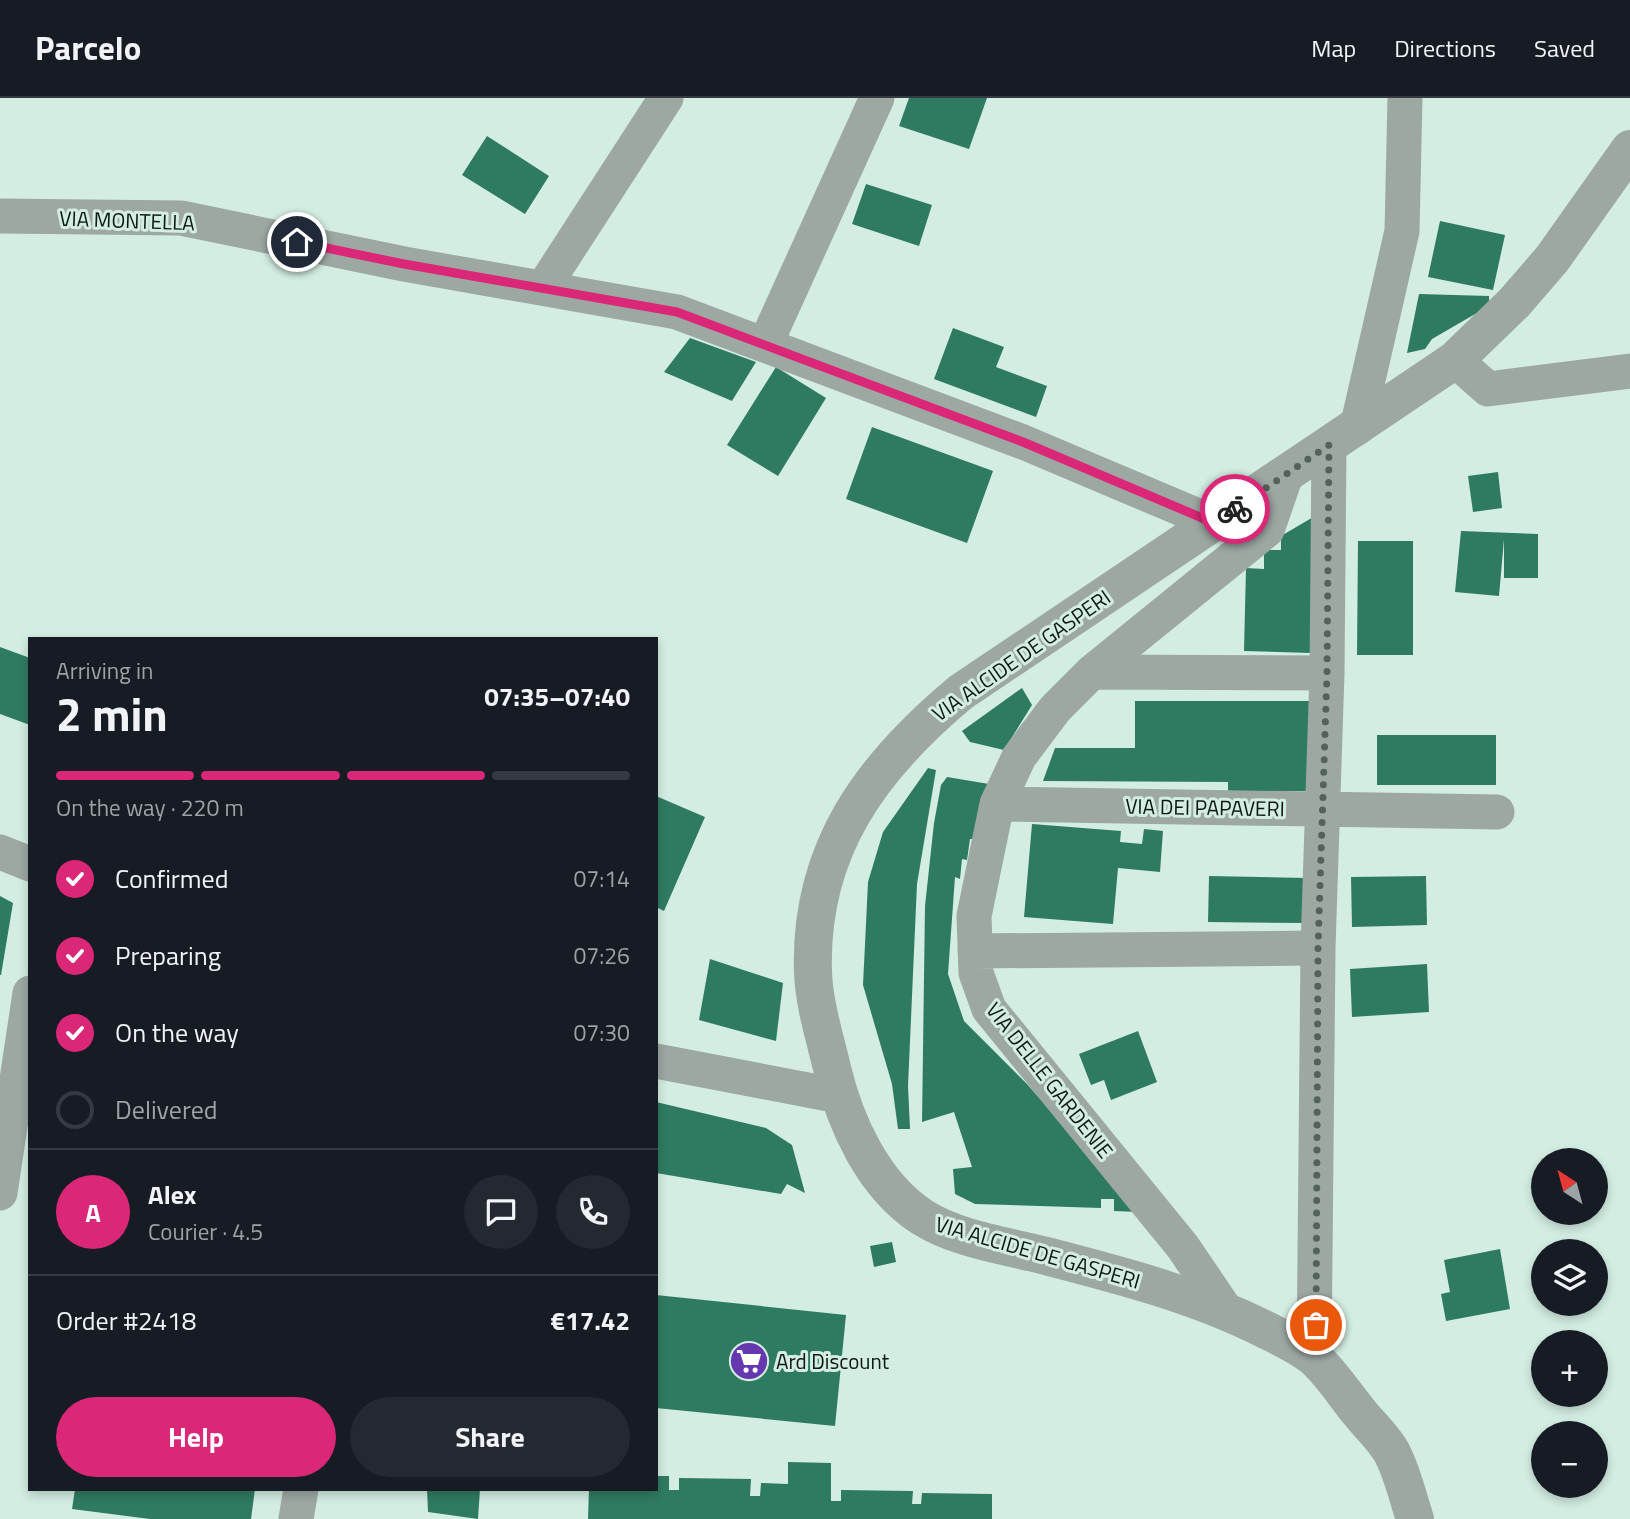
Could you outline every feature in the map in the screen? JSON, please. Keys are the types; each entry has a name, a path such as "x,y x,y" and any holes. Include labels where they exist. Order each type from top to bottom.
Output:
{"street":[{"path":"542,288 666,98"},
{"path":"765,345 877,98"},
{"path":"1314,1358 1318,948 1327,673 1343,436 1402,231 1405,98"},
{"name":"VIA ALCIDE DE GASPERI","path":"1415,1519 1393,1454 1314,1358 1225,1310 1157,1286 964,1234 923,1218 891,1192 860,1144 839,1096 813,975 822,879 833,848 851,815 890,760 921,726 961,692 1455,360 1514,303 1552,259 1630,149"},
{"name":"VIA MONTELLA","path":"0,216 181,218 404,264 677,312 1023,442 1214,523"},
{"path":"1455,360 1488,388 1630,371"},
{"name":"VIA DELLE GARDENIE","path":"1225,1310 1183,1247 989,1009 976,972 974,916 997,804 1019,757 1055,709 1092,671 1267,530 1286,475"},
{"path":"1092,671 1327,673"},
{"name":"VIA DEI PAPAVERI","path":"997,804 1497,812"},
{"path":"0,852 28,863"},
{"path":"975,951 1318,948"},
{"path":"1,1180 28,1006"},
{"path":"658,1061 839,1096"},
{"path":"296,1519 301,1491"}],"building":[{"path":"909,98 987,98 969,149 899,126"},
{"path":"487,136 549,176 525,214 462,175"},
{"path":"866,184 932,205 919,246 852,224"},
{"path":"1440,221 1505,235 1493,290 1428,277"},
{"path":"1419,294 1489,296 1489,306 1432,339 1425,349 1407,353"},
{"path":"953,328 1004,347 996,367 1047,386 1036,417 934,379"},
{"path":"690,338 756,362 732,401 664,372"},
{"path":"776,367 826,398 778,476 727,445"},
{"path":"872,427 993,471 967,543 846,499"},
{"path":"1498,472 1502,508 1473,512 1468,476"},
{"path":"1315,516 1311,653 1244,651 1246,568 1264,569 1264,550 1281,550 1281,536"},
{"path":"1461,531 1538,534 1538,578 1504,578 1504,539 1499,596 1455,592"},
{"path":"1358,541 1413,541 1413,655 1357,655"},
{"path":"0,647 28,657 28,724 0,714"},
{"path":"1022,688 1032,705 1004,750 970,742 962,731"},
{"path":"1135,701 1309,701 1309,791 1228,791 1228,782 1043,781 1055,748 1135,748"},
{"path":"1377,735 1496,735 1496,785 1377,785"},
{"path":"928,768 936,770 917,884 908,1086 910,1129 898,1129 892,1084 863,985 868,882 883,832"},
{"path":"947,777 989,784 975,839 970,839 967,860 962,859 960,879 955,877 948,974 964,1021 1027,1084 1139,1212 1114,1211 1114,1199 1101,1199 1101,1208 975,1204 955,1194 953,1169 972,1167 954,1112 922,1122 925,906 934,823 941,785"},
{"path":"658,797 705,817 664,911 658,908"},
{"path":"1032,824 1121,831 1120,842 1142,844 1144,829 1163,831 1160,872 1118,868 1113,924 1024,917"},
{"path":"1209,876 1307,878 1306,923 1208,922"},
{"path":"1426,876 1427,925 1352,927 1351,877"},
{"path":"0,896 13,903 1,975 0,975"},
{"path":"710,959 783,983 776,1041 699,1020"},
{"path":"1427,964 1429,1012 1352,1017 1350,969"},
{"path":"1138,1031 1157,1082 1111,1100 1104,1080 1091,1085 1079,1054"},
{"path":"658,1102 766,1128 792,1145 805,1193 787,1184 781,1194 658,1173"},
{"path":"892,1242 896,1262 874,1267 870,1246"},
{"path":"1500,1249 1510,1309 1446,1321 1441,1294 1450,1292 1444,1260"},
{"name":"Ard Discount","path":"658,1295 846,1315 835,1426 658,1408"},
{"path":"788,1462 831,1463 831,1501 841,1501 841,1490 913,1491 912,1504 921,1504 922,1493 992,1494 992,1519 588,1519 589,1491 658,1491 658,1476 669,1476 669,1490 679,1490 679,1478 751,1479 750,1496 760,1496 761,1483 788,1484"},
{"path":"75,1491 255,1491 251,1519 150,1519 72,1509"},
{"path":"427,1491 480,1491 478,1519 428,1512"}],"way so far":[{"path":"1235,509 1329,445 1327,673 1318,948 1316,1325"}],"place":[{"name":"Ard Discount","path":"749,1361"}],"route":[{"path":"297,242 404,264 677,312 1023,442 1214,523 1235,509"}]}
